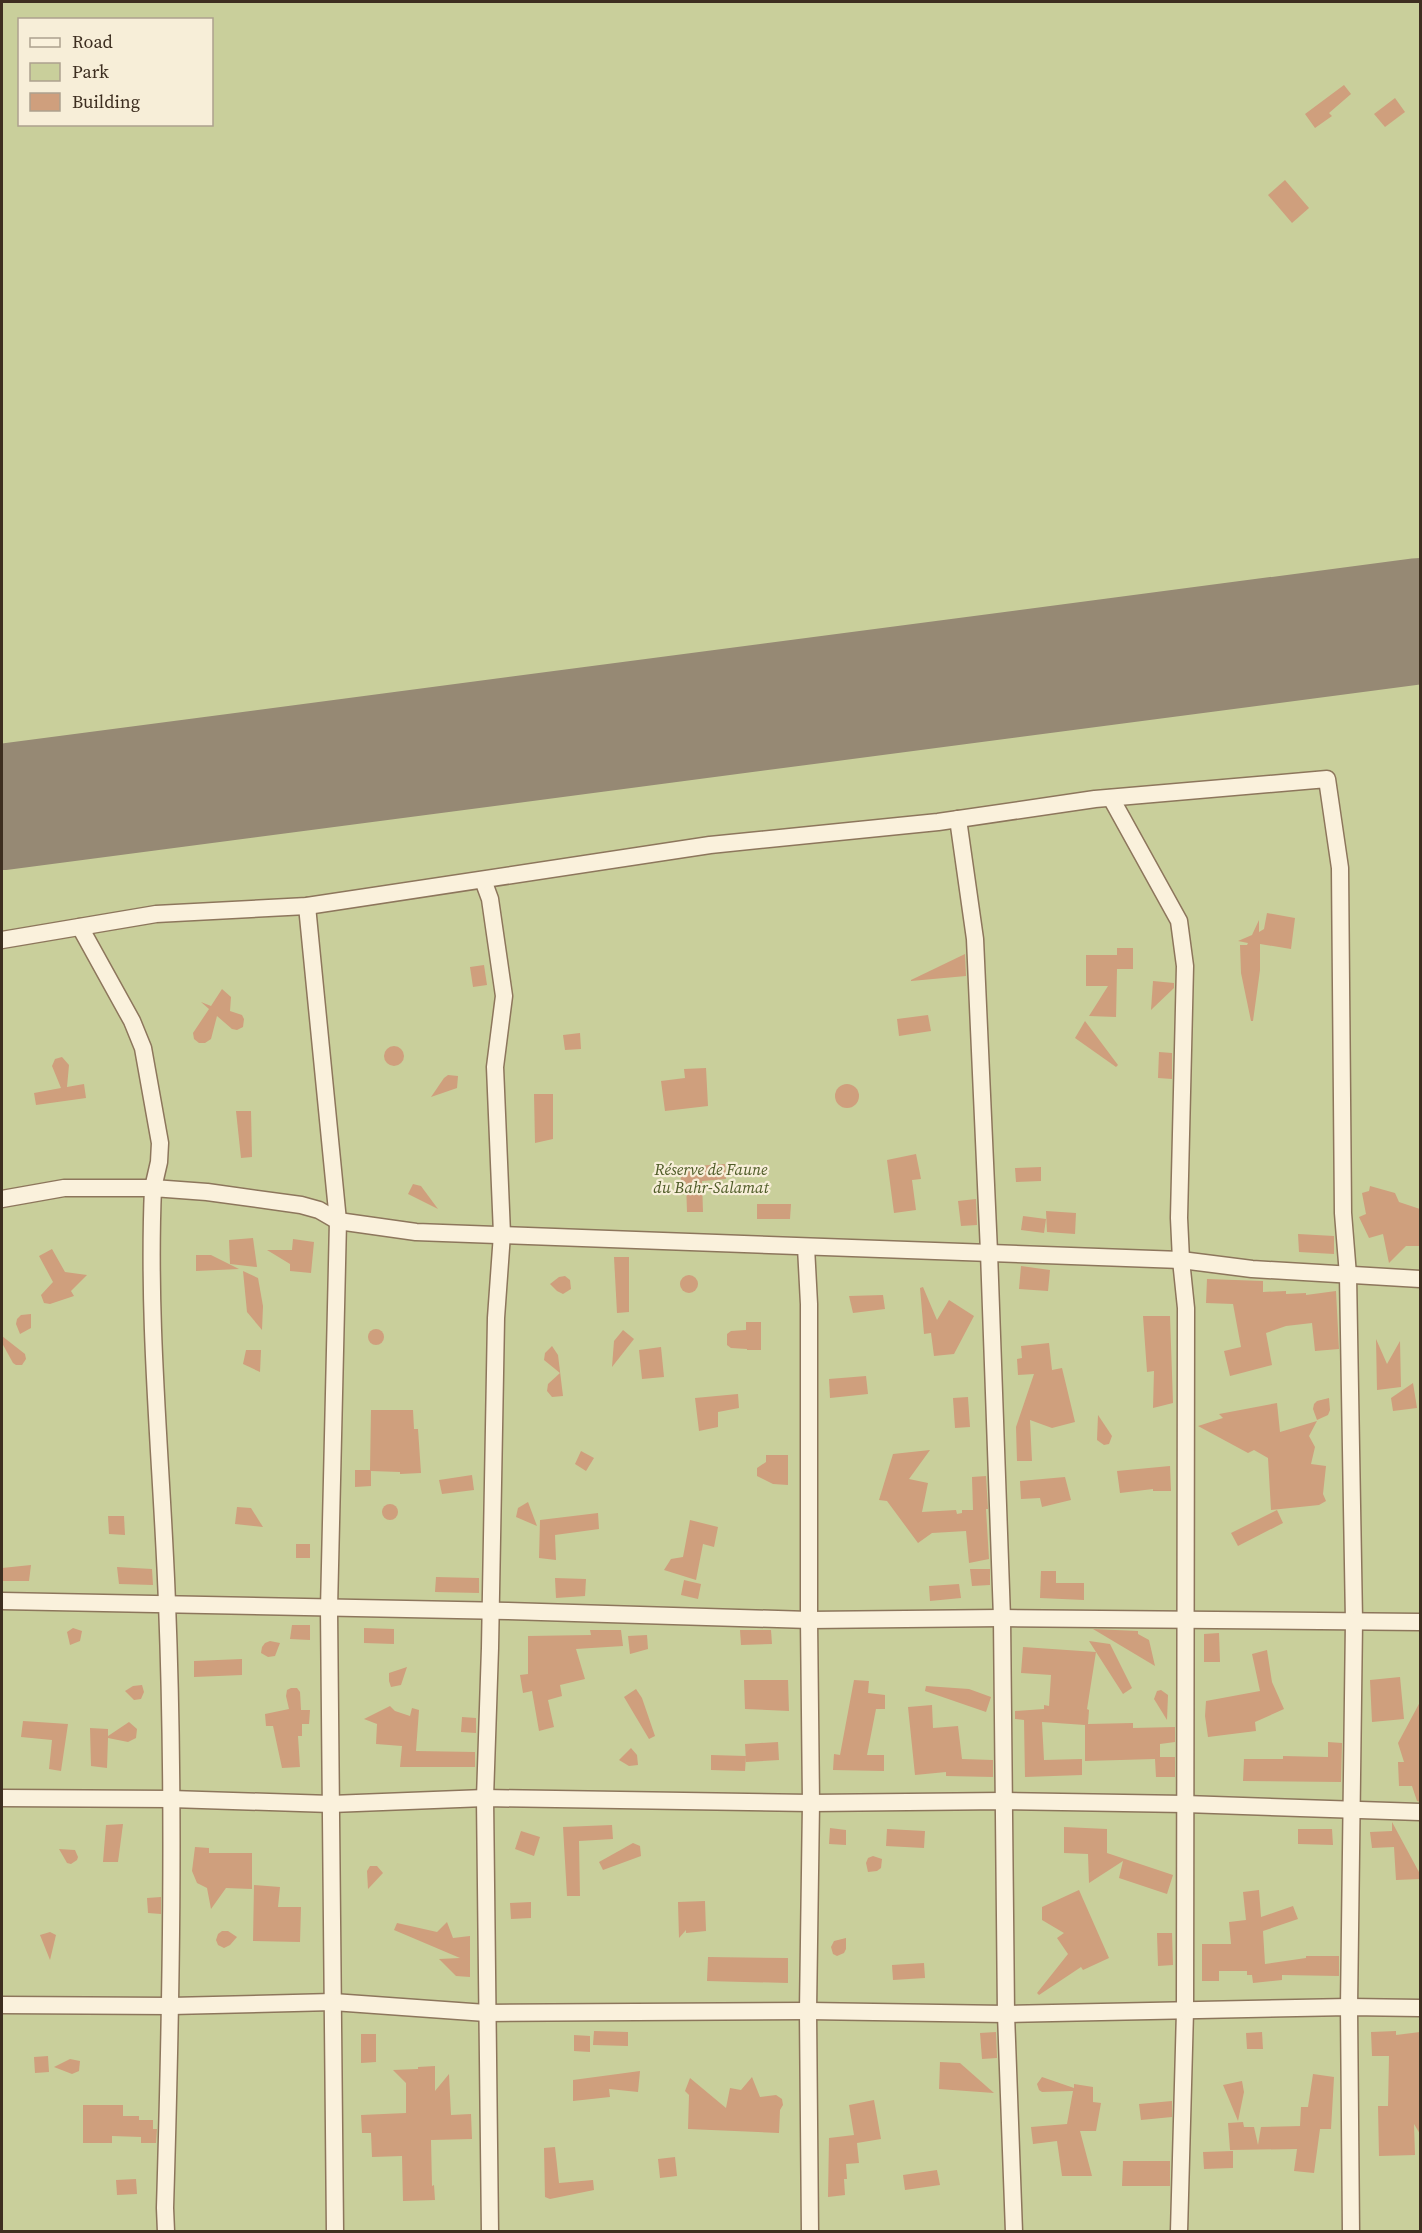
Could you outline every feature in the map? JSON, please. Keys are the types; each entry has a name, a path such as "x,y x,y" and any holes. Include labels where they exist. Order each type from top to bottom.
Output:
{"street":[{"path":"2,940 156,914 307,906 710,845 958,819 1111,798 1327,778 1340,867 1343,1213 1348,1275 1354,1621 1349,2007 1351,2232"},
{"path":"1111,798 1179,921 1185,966 1179,1218 1186,1308 1185,2011 1179,2232"},
{"path":"958,819 975,939 989,1252 1002,1618 1006,2014 1014,2232"},
{"path":"483,880 490,899 504,996 495,1067 502,1234 496,1318 485,1798 490,2232"},
{"path":"307,906 338,1221 329,1609 335,2232"},
{"path":"80,927 132,1020 143,1048 160,1143 159,1162 153,1188 150,1249 167,1605 171,1799 171,2006 166,2232"},
{"path":"2,1199 64,1188 153,1188 207,1192 301,1204 319,1210 338,1221 416,1232 1181,1260 1252,1269 1420,1279"},
{"path":"807,1247 811,1803 808,2011 810,2232"},
{"path":"2,1601 809,1620 1002,1618 1420,1622"},
{"path":"2,1798 171,1799 331,1804 485,1798 811,1803 1004,1801 1420,1812"},
{"path":"2,2005 171,2006 333,2002 486,2013 808,2011 1006,2014 1349,2007 1420,2008"}],"green space":[{"name":"Réserve de Faune du Bahr-Salamat","path":"2,2 1420,2 1420,2231 2,2231"}],"building":[{"path":"1344,85 1351,94 1329,113 1332,116 1315,128 1305,114"},
{"path":"1395,98 1405,112 1385,127 1374,114"},
{"path":"1285,180 1309,208 1292,223 1268,195"},
{"path":"1267,913 1295,918 1291,949 1260,944 1260,970 1253,1021 1251,1021 1241,973 1240,945 1248,943 1238,941 1252,935 1259,920 1259,932 1264,929"},
{"path":"1117,948 1133,948 1133,969 1117,969 1116,1017 1089,1016 1108,986 1086,986 1086,955 1117,955"},
{"path":"965,954 966,976 911,981 911,980"},
{"path":"484,965 487,985 473,987 470,967"},
{"path":"1153,981 1174,983 1174,988 1151,1010"},
{"path":"222,989 231,997 230,1011 242,1015 243,1027 237,1030 232,1029 217,1016 211,1039 205,1043 199,1043 194,1039 193,1033 209,1009 201,1002 211,1006"},
{"path":"928,1015 931,1031 899,1036 897,1019"},
{"path":"1085,1021 1118,1065 1116,1067 1075,1038"},
{"path":"580,1033 581,1049 565,1050 563,1035"},
{"path":"394,1046 401,1049 404,1056 401,1063 394,1066 387,1063 384,1056 387,1049"},
{"path":"1159,1052 1172,1053 1172,1079 1158,1078"},
{"path":"62,1057 69,1065 67,1087 84,1084 86,1098 36,1105 34,1093 61,1088 52,1066 55,1059"},
{"path":"706,1068 708,1106 665,1111 661,1081 685,1078 684,1069"},
{"path":"448,1075 458,1076 457,1088 431,1097 444,1078"},
{"path":"847,1084 856,1087 859,1096 856,1105 847,1108 838,1105 835,1096 838,1087"},
{"path":"534,1094 553,1094 553,1139 535,1143"},
{"path":"236,1111 251,1111 252,1157 241,1158"},
{"path":"916,1154 921,1179 912,1180 916,1210 894,1213 887,1160"},
{"path":"725,1164 726,1179 702,1181 703,1212 687,1212 686,1182 681,1182 680,1167"},
{"path":"1041,1167 1041,1181 1016,1182 1015,1168"},
{"path":"413,1184 421,1186 438,1209 408,1194"},
{"path":"1370,1186 1395,1193 1399,1202 1420,1209 1420,1246 1406,1246 1389,1263 1383,1234 1369,1238 1359,1217 1366,1214 1362,1193 1369,1191"},
{"path":"976,1199 977,1225 961,1226 958,1201"},
{"path":"757,1204 791,1204 790,1219 757,1219"},
{"path":"1046,1211 1076,1213 1075,1234 1047,1232"},
{"path":"1023,1216 1046,1219 1044,1233 1021,1230"},
{"path":"1298,1234 1334,1236 1334,1254 1299,1252"},
{"path":"253,1238 257,1267 230,1264 229,1240"},
{"path":"293,1239 314,1242 311,1273 290,1271 290,1264 267,1250 292,1250"},
{"path":"52,1249 65,1272 87,1275 71,1291 74,1296 50,1304 44,1303 41,1295 53,1282 39,1256"},
{"path":"196,1255 211,1255 239,1269 196,1271"},
{"path":"614,1257 629,1257 629,1312 617,1313"},
{"path":"1021,1266 1050,1270 1048,1291 1019,1289"},
{"path":"243,1271 258,1278 263,1306 262,1330 247,1312"},
{"path":"689,1275 695,1278 698,1284 695,1290 689,1293 683,1290 680,1284 683,1278"},
{"path":"565,1276 570,1280 571,1289 563,1294 550,1284 559,1277"},
{"path":"1207,1279 1263,1281 1263,1292 1286,1291 1286,1294 1306,1293 1306,1295 1336,1291 1339,1349 1315,1351 1312,1323 1286,1326 1266,1333 1272,1365 1230,1376 1224,1351 1241,1347 1233,1304 1206,1303"},
{"path":"923,1287 937,1320 949,1300 974,1316 954,1354 934,1356 931,1333 924,1334 920,1288"},
{"path":"883,1295 885,1309 853,1313 849,1296"},
{"path":"31,1314 31,1328 20,1334 16,1324 17,1319 21,1315"},
{"path":"1143,1316 1170,1316 1173,1403 1153,1408 1154,1371 1147,1372"},
{"path":"746,1322 761,1322 761,1350 731,1348 727,1345 727,1334 731,1331 746,1330"},
{"path":"376,1329 384,1337 376,1345 368,1337"},
{"path":"623,1330 634,1339 612,1367 614,1341"},
{"path":"2,1336 25,1354 26,1359 22,1365 13,1363 2,1343"},
{"path":"1376,1339 1387,1364 1400,1341 1401,1387 1377,1390"},
{"path":"1049,1343 1052,1370 1062,1368 1075,1422 1052,1428 1030,1420 1032,1461 1017,1461 1016,1427 1034,1374 1018,1375 1017,1359 1022,1358 1021,1346"},
{"path":"552,1346 558,1355 563,1396 552,1397 547,1391 548,1384 560,1373 544,1360 545,1353"},
{"path":"661,1347 664,1377 642,1379 639,1350"},
{"path":"246,1350 261,1350 260,1372 243,1364"},
{"path":"866,1376 868,1394 830,1398 829,1379"},
{"path":"1413,1383 1417,1408 1393,1411 1391,1398"},
{"path":"738,1394 739,1408 718,1412 718,1427 699,1431 695,1398"},
{"path":"968,1397 970,1427 955,1428 953,1398"},
{"path":"1329,1398 1328,1415 1317,1420 1313,1409 1314,1404"},
{"path":"1277,1403 1280,1432 1317,1421 1309,1436 1315,1447 1311,1464 1326,1466 1323,1494 1326,1501 1319,1505 1271,1510 1268,1458 1254,1450 1248,1453 1198,1426 1223,1418 1219,1414"},
{"path":"371,1410 413,1410 414,1429 418,1429 421,1473 400,1474 400,1472 371,1471 371,1486 355,1487 355,1470 370,1470"},
{"path":"1098,1415 1112,1436 1109,1444 1104,1445 1097,1440"},
{"path":"930,1450 909,1479 928,1483 922,1512 956,1510 957,1514 962,1513 962,1510 973,1510 972,1477 986,1476 989,1559 969,1563 966,1531 932,1533 918,1543 887,1501 879,1500 893,1454"},
{"path":"581,1451 594,1458 586,1471 575,1464"},
{"path":"766,1455 788,1455 788,1485 773,1484 757,1476 757,1468 766,1462"},
{"path":"1170,1466 1171,1491 1153,1491 1153,1489 1120,1493 1117,1471"},
{"path":"472,1475 474,1490 442,1494 439,1480"},
{"path":"1065,1477 1071,1500 1042,1507 1040,1498 1021,1499 1020,1481"},
{"path":"528,1502 537,1526 516,1517 518,1508"},
{"path":"390,1504 396,1506 398,1512 396,1518 390,1520 384,1518 382,1512 384,1506"},
{"path":"237,1507 251,1508 263,1527 235,1524"},
{"path":"1277,1510 1283,1523 1238,1546 1231,1533"},
{"path":"598,1513 599,1529 555,1535 556,1560 539,1558 540,1520"},
{"path":"108,1516 124,1516 125,1535 109,1534"},
{"path":"690,1520 718,1527 714,1547 703,1544 696,1580 664,1570 671,1559 683,1557"},
{"path":"296,1544 310,1544 310,1558 296,1558"},
{"path":"31,1565 29,1581 2,1581 2,1568"},
{"path":"117,1567 152,1569 153,1585 119,1584"},
{"path":"970,1569 990,1569 990,1585 972,1586"},
{"path":"1041,1571 1056,1571 1056,1583 1084,1583 1084,1600 1040,1598"},
{"path":"436,1577 479,1578 479,1593 435,1592"},
{"path":"555,1578 586,1579 585,1596 556,1598"},
{"path":"684,1580 701,1584 698,1599 681,1595"},
{"path":"959,1584 961,1598 930,1601 929,1586"},
{"path":"292,1625 310,1625 310,1640 290,1639"},
{"path":"73,1628 82,1631 80,1641 70,1645 67,1632"},
{"path":"364,1628 394,1629 394,1644 364,1643"},
{"path":"1093,1629 1138,1631 1138,1634 1149,1640 1155,1666"},
{"path":"590,1630 621,1630 623,1646 576,1649 585,1679 560,1685 562,1696 548,1700 554,1727 539,1731 532,1691 523,1693 520,1675 528,1674 528,1636 591,1635"},
{"path":"740,1630 771,1630 772,1644 741,1645"},
{"path":"1219,1633 1220,1662 1204,1662 1204,1634"},
{"path":"647,1635 648,1649 630,1654 628,1636"},
{"path":"270,1641 280,1643 275,1656 268,1657 261,1653 265,1643"},
{"path":"1089,1641 1110,1644 1132,1688 1123,1694"},
{"path":"1023,1647 1096,1652 1087,1709 1089,1710 1088,1724 1133,1723 1133,1728 1175,1727 1175,1742 1160,1744 1160,1757 1175,1757 1175,1777 1156,1777 1155,1759 1085,1761 1085,1725 1042,1722 1044,1760 1082,1759 1082,1775 1025,1777 1024,1720 1015,1719 1015,1711 1044,1709 1044,1705 1049,1706 1051,1675 1021,1673"},
{"path":"1267,1650 1272,1682 1284,1709 1255,1722 1256,1731 1208,1737 1205,1716 1206,1701 1260,1691 1252,1654"},
{"path":"242,1659 242,1675 194,1677 194,1661"},
{"path":"407,1667 401,1685 391,1687 389,1673"},
{"path":"1400,1677 1404,1719 1372,1722 1370,1680"},
{"path":"744,1680 788,1680 789,1711 745,1709"},
{"path":"854,1680 869,1681 868,1693 885,1695 885,1709 876,1709 867,1755 884,1755 884,1771 833,1770 834,1754 840,1755"},
{"path":"142,1685 144,1692 141,1699 134,1700 125,1691 133,1686"},
{"path":"926,1686 969,1689 991,1697 986,1712 925,1691"},
{"path":"297,1688 300,1692 301,1710 310,1710 309,1724 302,1724 302,1736 298,1736 300,1767 282,1768 273,1726 266,1726 265,1714 289,1709 286,1696 287,1690"},
{"path":"636,1689 642,1698 655,1736 649,1739 624,1697"},
{"path":"1161,1690 1168,1695 1167,1720 1154,1699 1157,1691"},
{"path":"1420,1702 1420,1802 1417,1801 1412,1786 1399,1786 1398,1762 1404,1762 1398,1743"},
{"path":"932,1705 933,1728 958,1726 962,1759 993,1760 993,1777 946,1776 946,1772 915,1775 908,1707"},
{"path":"390,1706 395,1711 410,1716 412,1708 419,1710 416,1751 475,1752 475,1767 400,1767 402,1746 376,1744 377,1724 364,1719"},
{"path":"462,1717 476,1718 476,1733 461,1732"},
{"path":"23,1721 68,1724 61,1771 49,1769 52,1740 21,1737"},
{"path":"129,1722 137,1729 136,1738 128,1742 108,1738 107,1768 91,1766 90,1728 108,1729 108,1736"},
{"path":"778,1742 779,1760 746,1762 745,1744"},
{"path":"1328,1742 1342,1743 1341,1782 1243,1781 1244,1759 1283,1759 1283,1756 1328,1757"},
{"path":"631,1748 637,1755 638,1765 629,1766 619,1760"},
{"path":"711,1755 746,1756 745,1771 711,1770"},
{"path":"1392,1822 1420,1874 1420,1879 1396,1880 1394,1847 1372,1848 1370,1832 1392,1831"},
{"path":"123,1824 118,1862 103,1862 106,1825"},
{"path":"612,1825 613,1839 579,1841 580,1896 567,1896 563,1827"},
{"path":"1064,1827 1107,1829 1107,1853 1173,1875 1167,1894 1119,1878 1123,1861 1089,1883 1088,1854 1064,1853"},
{"path":"830,1828 846,1830 846,1845 829,1844"},
{"path":"887,1829 925,1831 924,1848 886,1846"},
{"path":"1298,1829 1332,1829 1333,1845 1298,1844"},
{"path":"521,1831 540,1837 534,1856 515,1849"},
{"path":"633,1843 640,1846 641,1856 603,1870 599,1862"},
{"path":"195,1847 209,1848 209,1853 252,1853 252,1889 226,1888 211,1909 207,1888 197,1883 192,1871"},
{"path":"59,1849 75,1850 77,1860 71,1864 67,1863"},
{"path":"873,1856 882,1859 881,1868 868,1872 866,1863 868,1858"},
{"path":"370,1866 377,1866 383,1873 368,1889 367,1871"},
{"path":"254,1885 280,1887 278,1907 301,1907 300,1942 253,1941"},
{"path":"1079,1890 1109,1958 1083,1970 1081,1967 1039,1995 1037,1993 1068,1954 1057,1938 1064,1933 1042,1920 1042,1907"},
{"path":"1259,1890 1261,1917 1293,1906 1298,1919 1263,1931 1265,1964 1306,1958 1306,1956 1339,1956 1339,1976 1282,1975 1282,1980 1253,1983 1252,1975 1247,1975 1247,1971 1219,1971 1219,1981 1202,1981 1202,1944 1231,1944 1229,1922 1246,1920 1243,1892"},
{"path":"161,1897 161,1914 148,1913 147,1898"},
{"path":"705,1901 706,1931 686,1933 686,1930 679,1938 678,1902"},
{"path":"531,1902 531,1918 511,1919 510,1903"},
{"path":"447,1922 453,1938 470,1936 470,1977 456,1976 439,1959 460,1958 394,1930 397,1923 437,1932"},
{"path":"222,1931 228,1931 237,1937 224,1948 218,1945 216,1940"},
{"path":"50,1932 56,1935 50,1960 40,1935"},
{"path":"1157,1933 1172,1933 1173,1965 1158,1966"},
{"path":"846,1938 844,1953 837,1956 833,1954 831,1947 834,1941"},
{"path":"708,1957 788,1958 788,1983 707,1981"},
{"path":"924,1963 925,1978 893,1980 892,1965"},
{"path":"594,2031 628,2032 628,2046 593,2045"},
{"path":"1396,2031 1396,2035 1420,2032 1420,2134 1414,2124 1415,2155 1379,2156 1378,2106 1388,2106 1389,2056 1372,2056 1371,2032"},
{"path":"996,2032 997,2058 982,2059 980,2033"},
{"path":"1262,2032 1263,2049 1247,2049 1246,2033"},
{"path":"361,2034 376,2034 376,2062 361,2063"},
{"path":"574,2035 590,2036 590,2052 574,2051"},
{"path":"48,2056 49,2072 35,2073 34,2057"},
{"path":"70,2059 80,2061 79,2071 72,2074 54,2067"},
{"path":"940,2062 960,2063 994,2093 939,2089"},
{"path":"435,2066 435,2091 449,2074 451,2115 471,2114 472,2139 431,2140 432,2186 434,2185 435,2200 403,2201 402,2156 372,2157 371,2133 362,2133 361,2115 406,2113 406,2083 393,2070"},
{"path":"640,2071 638,2092 609,2089 610,2097 573,2101 573,2080"},
{"path":"1313,2074 1334,2077 1331,2129 1320,2129 1314,2173 1294,2171 1297,2149 1230,2150 1228,2123 1243,2122 1244,2127 1254,2127 1258,2145 1261,2127 1300,2126 1301,2107 1308,2107"},
{"path":"752,2077 760,2097 776,2095 782,2099 779,2133 688,2129 689,2095 685,2091 690,2078 726,2108 730,2088 741,2090"},
{"path":"1042,2077 1074,2088 1074,2084 1093,2087 1093,2102 1101,2103 1096,2131 1080,2131 1092,2176 1062,2176 1057,2141 1033,2144 1031,2127 1067,2124 1073,2091 1042,2092 1037,2084"},
{"path":"1242,2081 1244,2092 1238,2121 1223,2085"},
{"path":"874,2100 881,2139 857,2143 859,2163 846,2164 845,2195 828,2197 829,2138 854,2135 849,2105"},
{"path":"1172,2101 1172,2117 1141,2120 1139,2104"},
{"path":"83,2105 123,2105 123,2116 139,2116 139,2120 153,2120 153,2129 157,2129 156,2143 141,2143 141,2137 112,2136 112,2143 83,2143"},
{"path":"555,2147 559,2183 593,2180 594,2190 550,2199 545,2197 544,2148"},
{"path":"1233,2151 1233,2168 1204,2169 1203,2152"},
{"path":"675,2157 677,2176 660,2178 658,2159"},
{"path":"1123,2161 1170,2161 1170,2186 1122,2186"},
{"path":"937,2170 940,2185 905,2190 903,2175"},
{"path":"136,2179 137,2194 117,2195 116,2180"}],"runway":[{"path":"2,807 1420,621"}]}
